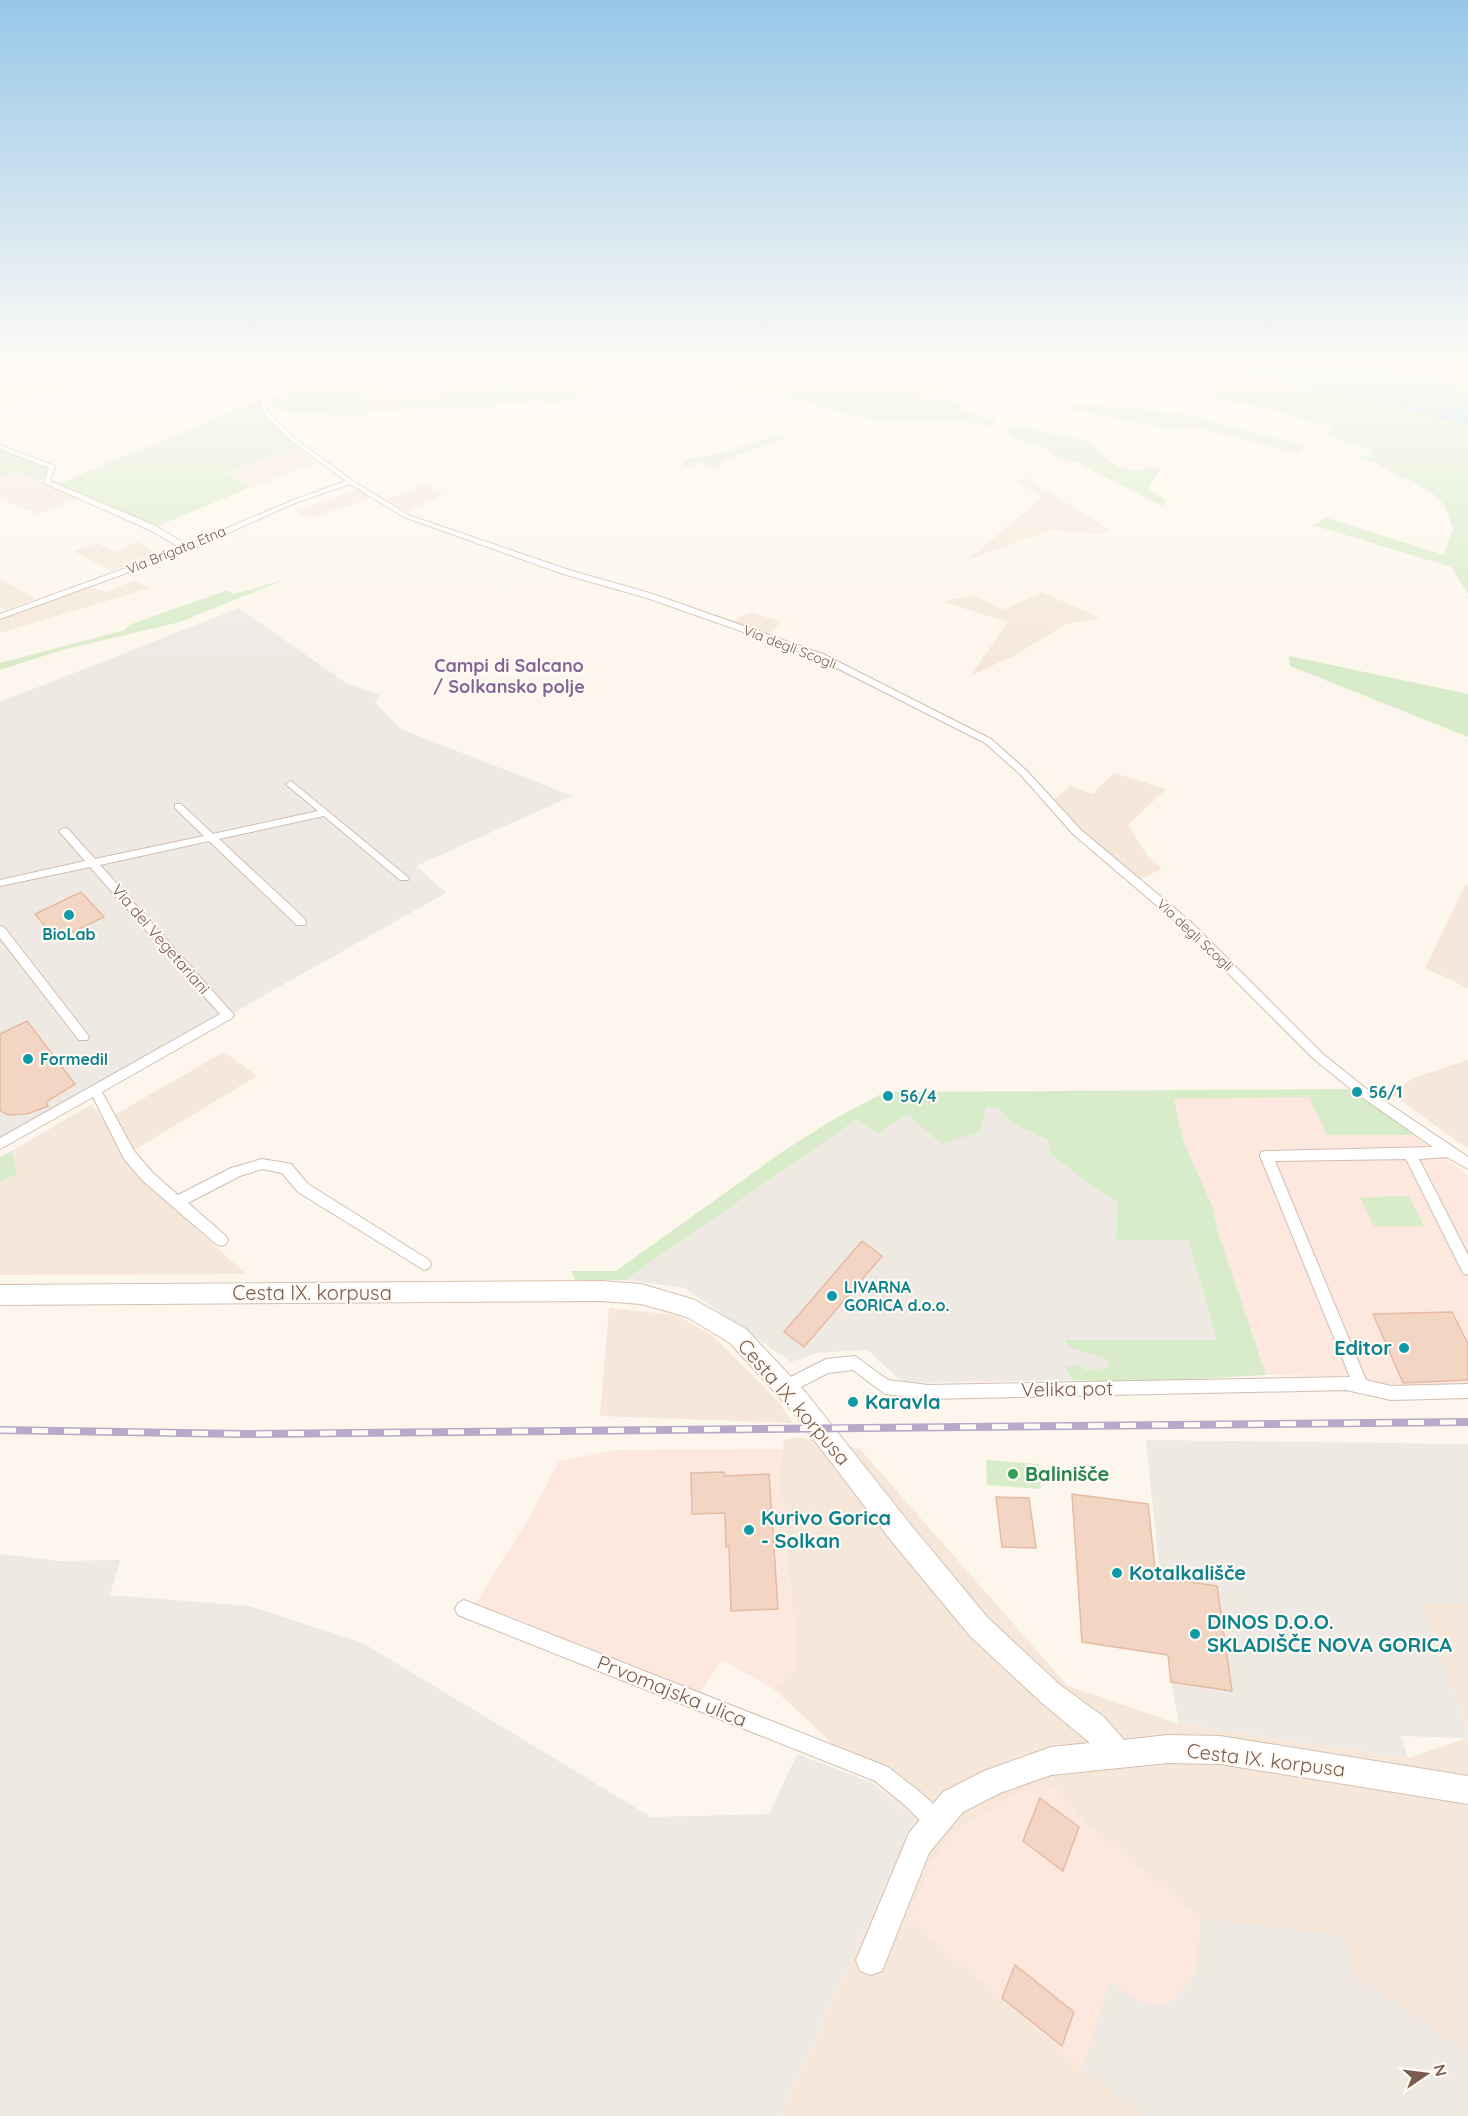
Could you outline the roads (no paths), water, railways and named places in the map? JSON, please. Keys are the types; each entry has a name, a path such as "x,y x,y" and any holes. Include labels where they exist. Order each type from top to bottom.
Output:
{"main road":[{"name":"Cesta IX. korpusa","path":"0,1295 548,1291 641,1294 695,1310 738,1336 786,1387 902,1534 980,1627 1051,1694 1094,1727 1118,1754 1167,1749 1220,1750 1468,1790"},
{"path":"871,1960 919,1843 953,1802 994,1781 1051,1761 1118,1754"}],"street":[{"path":"53,467 46,482 153,528 187,548"},
{"name":"Via degli Scogli","path":"330,467 406,516 566,572 650,596 820,656 988,741 1023,772 1077,832 1187,925 1318,1058 1449,1151"},
{"name":"Via Brigata Etna","path":"0,617 187,548 293,502 351,482"},
{"path":"291,784 404,878"},
{"path":"178,806 301,922"},
{"path":"0,884 324,813"},
{"name":"Via dei Vegetariani","path":"64,831 228,1014 95,1090"},
{"path":"0,930 83,1037"},
{"path":"0,1144 95,1090 129,1155 148,1177 179,1201 221,1240"},
{"path":"1362,1388 1266,1156 1410,1154 1449,1151 1468,1164"},
{"path":"1410,1154 1468,1269"},
{"path":"179,1201 244,1169 262,1164 286,1168 303,1188 424,1264"},
{"name":"Velika pot","path":"786,1387 826,1366 855,1363 885,1387 928,1392 1346,1383 1391,1393 1468,1390"},
{"name":"Prvomajska ulica","path":"464,1609 881,1774 914,1800 936,1822"}],"railway":[{"path":"0,1430 244,1434 1468,1422"}],"place":[{"name":"BioLab","path":"69,915"},
{"name":"Formedil","path":"28,1059"},
{"name":"56/1","path":"1357,1092"},
{"name":"56/4","path":"888,1096"},
{"name":"LIVARNA GORICA d.o.o.","path":"832,1296"},
{"name":"Editor","path":"1404,1348"},
{"name":"Karavla","path":"853,1402"},
{"name":"Balinišče","path":"1013,1474"},
{"name":"Kurivo Gorica - Solkan","path":"749,1530"},
{"name":"Kotalkališče","path":"1117,1573"},
{"name":"DINOS D.O.O. SKLADIŠČE NOVA GORICA","path":"1195,1634"}],"district":[{"name":"Campi di Salcano / Solkansko polje","path":"509,676"}]}
